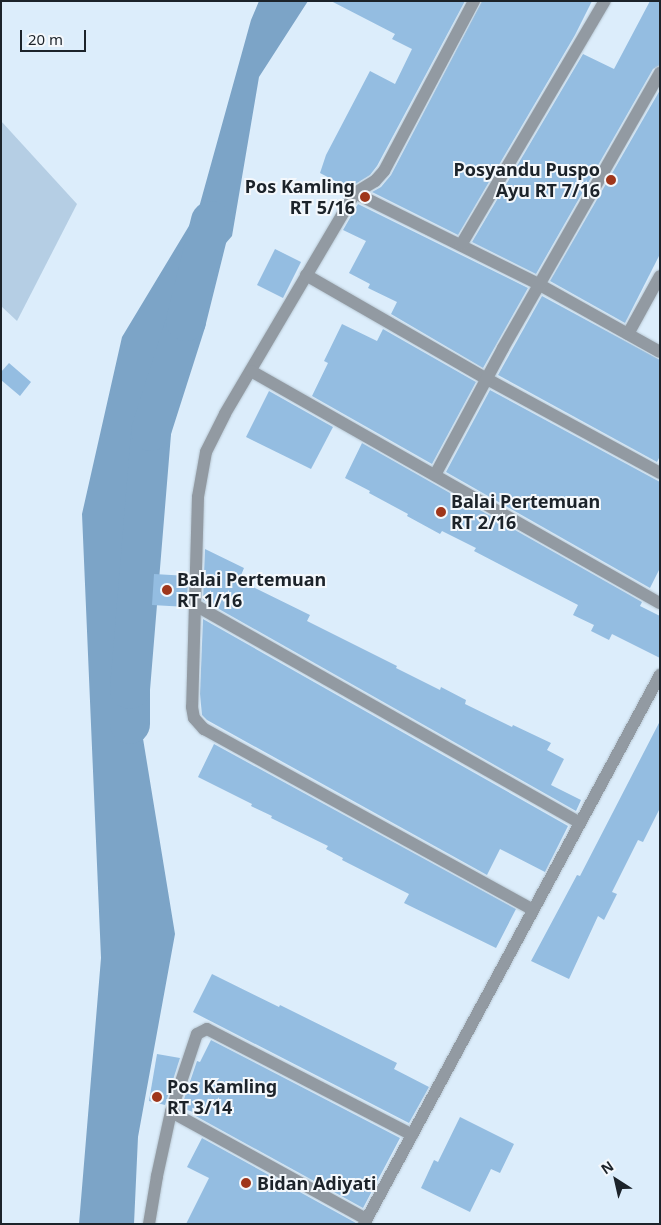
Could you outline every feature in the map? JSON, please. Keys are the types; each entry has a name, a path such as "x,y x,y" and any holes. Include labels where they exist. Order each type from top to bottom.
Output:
{"street":[{"path":"474,1 384,172 375,181 355,193 306,275 206,452 198,497 192,707 199,725 532,909"},
{"path":"461,245 605,1"},
{"path":"435,475 660,72"},
{"path":"355,193 540,285 660,352"},
{"path":"306,275 487,379 660,473"},
{"path":"628,334 660,276"},
{"path":"251,372 660,602"},
{"path":"195,604 580,823"},
{"path":"171,1112 365,1222 532,909 660,675"},
{"path":"149,1224 156,1176 171,1112 194,1040 197,1034 207,1029 412,1135"}],"shaded area":[{"path":"259,1 308,1 259,77 232,236 177,299 134,494 129,653 175,934 138,1137 134,1224 79,1224 101,958 82,514 122,337 198,211 251,20"},
{"path":"1,121 77,204 17,321 1,306"}],"building":[{"path":"331,1 465,1 377,166 370,175 349,188 320,173 326,155 370,71 395,84 412,49 392,39 395,34"},
{"path":"482,1 592,1 575,35 458,235 372,192 381,187 391,175"},
{"path":"650,1 660,1 660,65 653,69 536,274 472,242 583,54 614,69"},
{"path":"660,90 660,254 625,323 550,281"},
{"path":"358,204 528,288 483,368 391,314 397,302 368,288 370,284 349,273 366,241 343,230"},
{"path":"275,249 301,262 283,298 257,285"},
{"path":"542,296 660,360 660,456 657,462 498,375"},
{"path":"342,324 377,341 383,329 476,382 432,464 312,396 328,363 324,361"},
{"path":"9,363 31,382 20,396 1,380 1,372"},
{"path":"490,390 660,482 660,568 650,588 446,472"},
{"path":"269,391 333,427 311,469 246,437"},
{"path":"362,443 642,602 640,606 660,616 660,658 612,634 609,640 591,631 594,625 573,615 578,605 474,551 476,548 442,531 440,534 345,478"},
{"path":"205,549 244,568 239,580 310,615 307,621 397,666 396,668 440,690 441,687 466,700 465,704 512,727 513,725 551,743 547,750 564,759 551,785 581,800 576,811 203,600"},
{"name":"Balai Pertemuan RT 1/16","path":"154,574 188,576 187,607 152,605"},
{"path":"203,619 568,826 545,872 500,849 487,875 207,720 202,715 200,694"},
{"path":"660,721 660,808 643,842 638,840 612,892 617,894 604,920 598,916 569,979 531,961 577,875 580,876"},
{"path":"214,744 516,909 496,948 404,903 409,894 342,860 343,858 326,849 328,846 271,818 272,816 251,806 252,804 198,777"},
{"path":"212,974 279,1007 280,1005 397,1063 394,1069 429,1087 409,1123 193,1012"},
{"path":"211,1040 400,1138 363,1208 192,1114 193,1112 181,1108 197,1061 200,1062"},
{"path":"157,1054 180,1058 165,1105 149,1101"},
{"path":"460,1117 514,1144 500,1173 491,1169 470,1212 421,1188 434,1160 438,1162"},
{"path":"202,1138 356,1223 186,1224 209,1178 187,1167"}],"waterway":[{"path":"130,724 130,689 151,431 186,321 211,221"}],"place":[{"name":"Posyandu Puspo Ayu RT 7/16","path":"611,180"},
{"name":"Pos Kamling RT 5/16","path":"365,197"},
{"name":"Balai Pertemuan RT 2/16","path":"441,512"},
{"name":"Balai Pertemuan RT 1/16","path":"167,590"},
{"name":"Pos Kamling RT 3/14","path":"157,1097"},
{"name":"Bidan Adiyati","path":"246,1183"}]}
